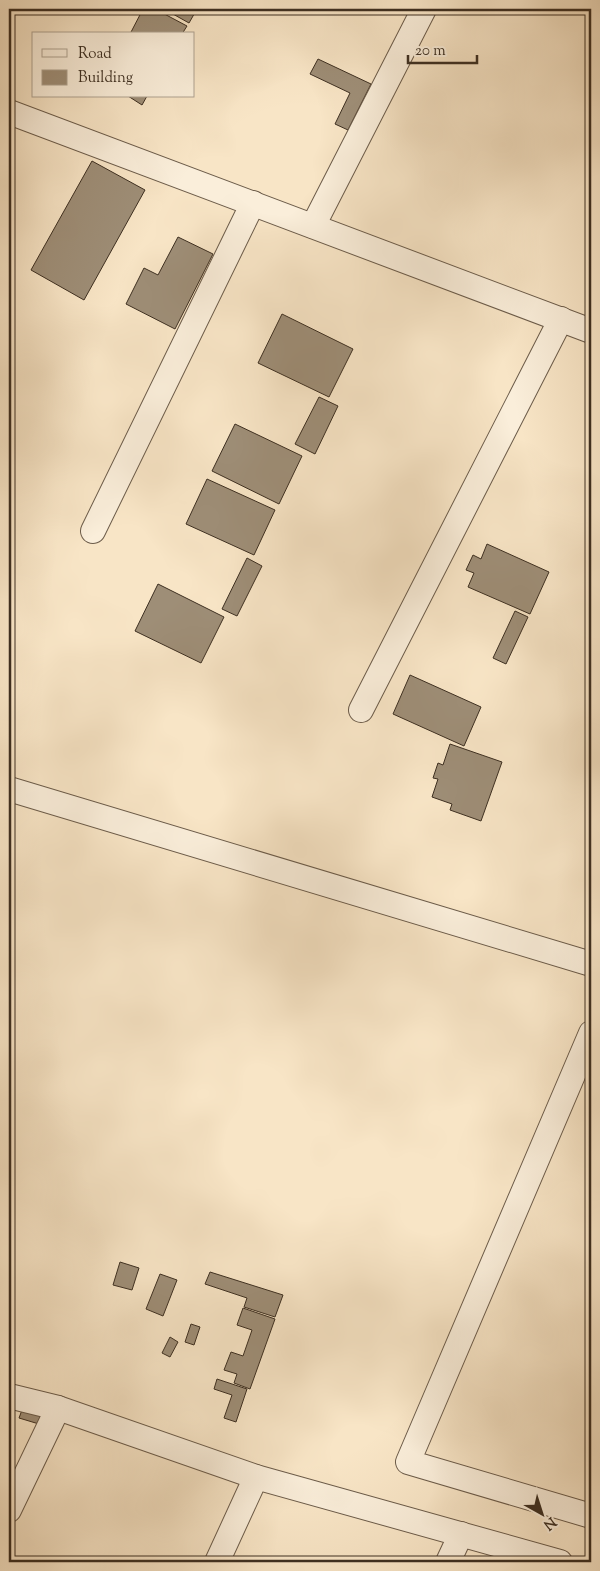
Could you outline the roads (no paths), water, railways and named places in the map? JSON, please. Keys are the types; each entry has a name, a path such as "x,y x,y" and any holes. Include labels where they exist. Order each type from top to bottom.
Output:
{"street":[{"path":"313,226 424,9"},
{"path":"9,112 591,331"},
{"path":"93,531 253,203"},
{"path":"360,710 561,319"},
{"path":"9,789 591,964"},
{"path":"591,1033 408,1462 591,1516"},
{"path":"9,1396 58,1408 256,1477 560,1562"},
{"path":"9,1510 58,1408"},
{"path":"217,1562 256,1477"},
{"path":"448,1562 461,1534"}]}
